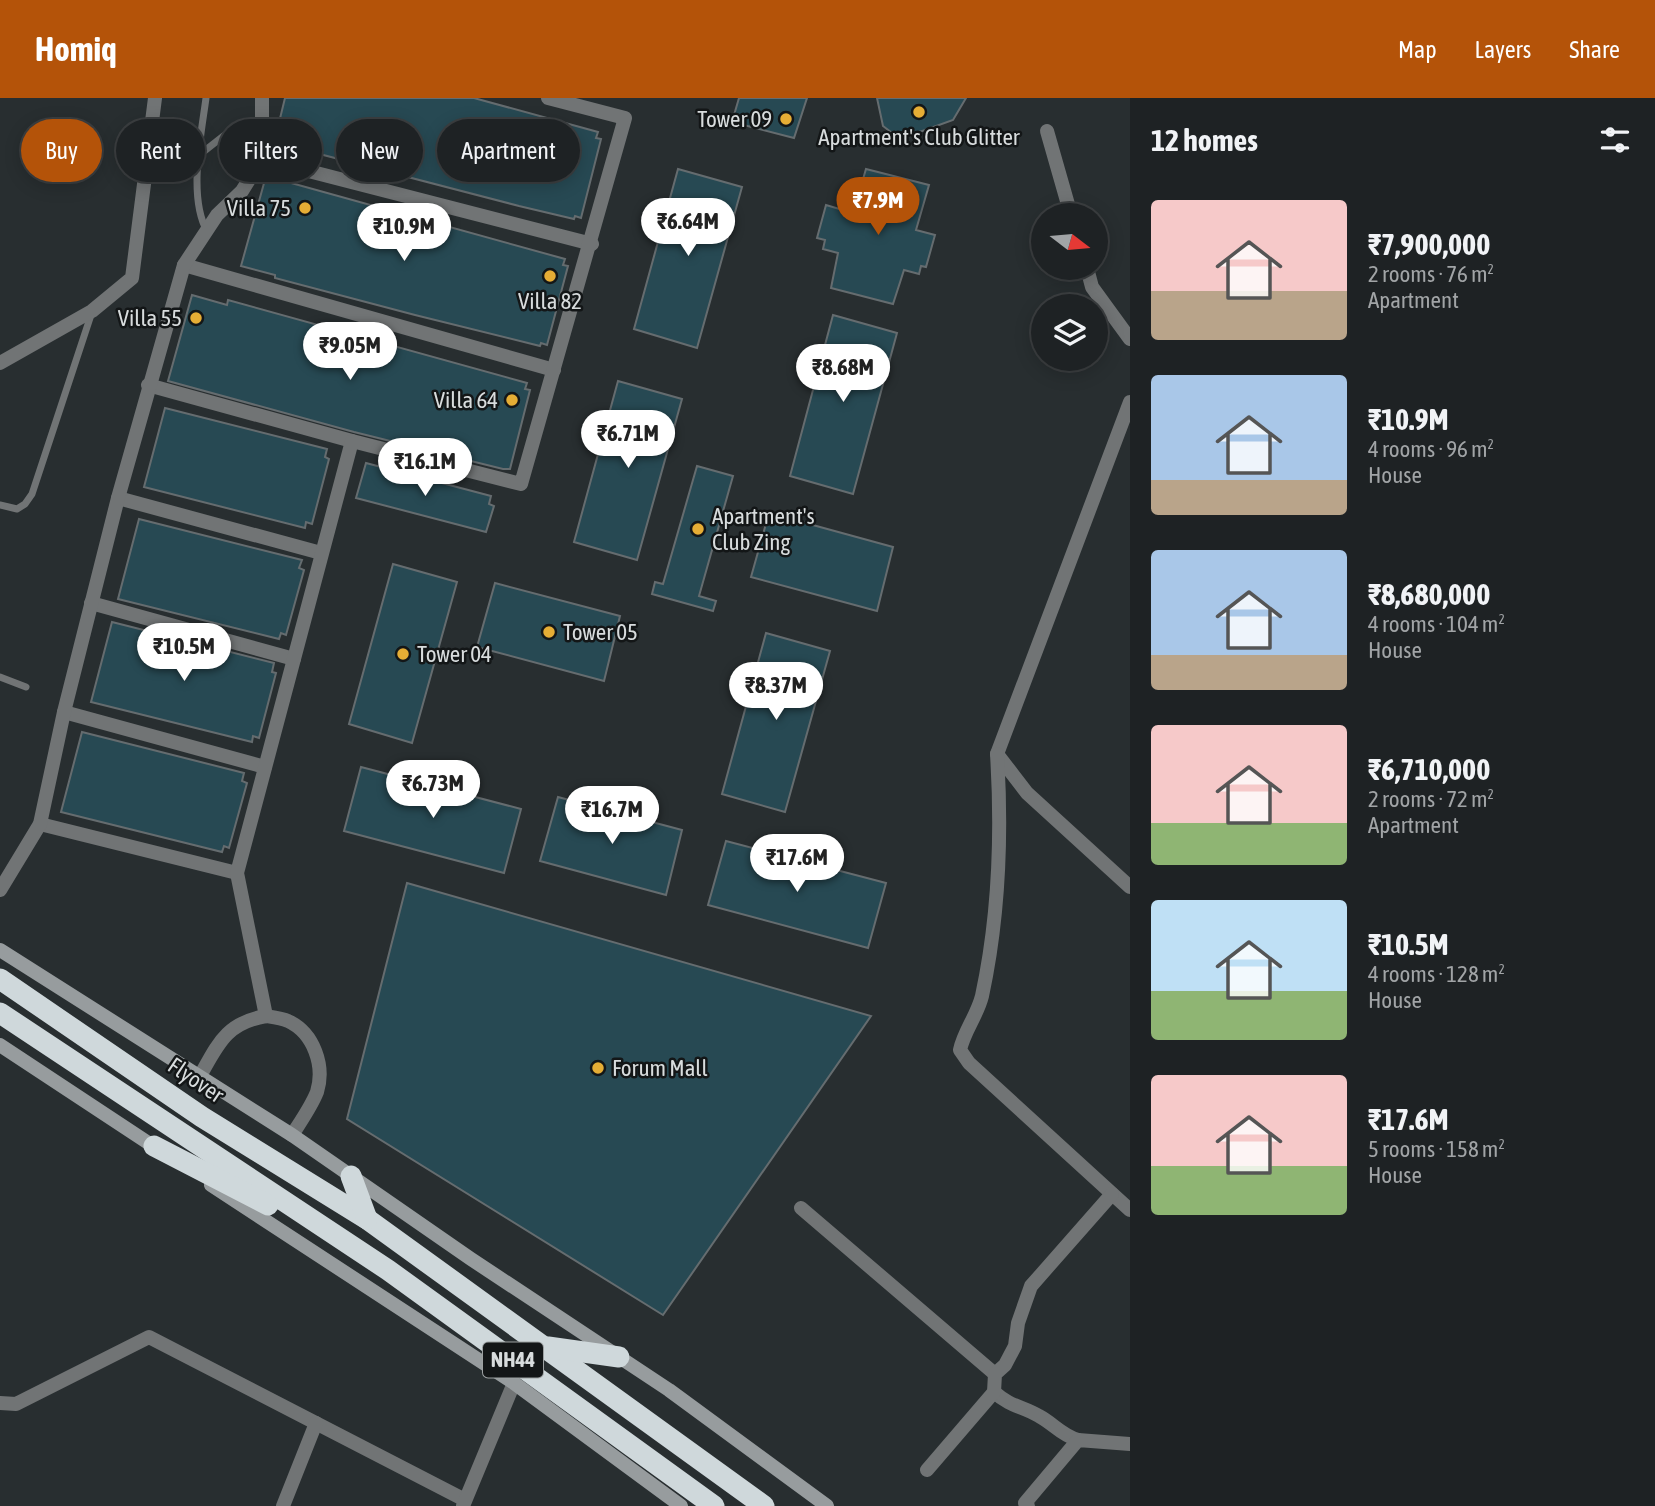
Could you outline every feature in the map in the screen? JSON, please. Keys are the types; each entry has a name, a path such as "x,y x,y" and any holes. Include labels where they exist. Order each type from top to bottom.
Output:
{"highway":[{"name":"Flyover","path":"0,979 258,1152 367,1219"},
{"name":"NH44","path":"0,1013 388,1270 714,1506"},
{"path":"154,1146 288,1215 309,1219"},
{"path":"351,1176 367,1219"},
{"name":"NH44","path":"367,1219 764,1506"},
{"path":"546,1346 619,1357"}],"street":[{"path":"0,363 92,311 126,285 135,268 155,98"},
{"path":"262,98 263,119"},
{"path":"149,385 521,484 592,244 625,118 548,98"},
{"path":"1047,131 1068,203"},
{"path":"322,174 592,244"},
{"path":"0,890 40,824 64,712 118,498 184,265 217,215 248,182"},
{"path":"184,265 554,370"},
{"path":"1090,280 1130,339"},
{"path":"1130,402 997,754 999,839 992,936 981,999 962,1039 960,1050 969,1063 1130,1210"},
{"path":"266,1016 237,873 352,441"},
{"path":"118,498 321,553"},
{"path":"91,603 294,659"},
{"path":"64,712 265,767"},
{"path":"997,754 1027,793 1130,887"},
{"path":"40,824 237,873"},
{"path":"0,950 292,1135 619,1357 771,1463 827,1506"},
{"path":"200,1076 225,1034 244,1022 266,1016 288,1020 303,1032 314,1047 321,1065 313,1101 292,1135"},
{"path":"0,1045 514,1383 681,1506"},
{"path":"927,1470 994,1392 995,1374 1005,1365 1015,1346 1018,1323 1031,1286 1112,1194"},
{"path":"801,1208 995,1374"},
{"path":"0,1403 16,1404 149,1337 464,1503 514,1383"},
{"path":"994,1392 1006,1403 1039,1416 1064,1436 1078,1440 1130,1444"},
{"path":"283,1506 316,1423"},
{"path":"1028,1506 1025,1503 1078,1440"}],"lane":[{"path":"203,119 206,98"},
{"path":"205,150 219,140"},
{"path":"198,182 199,216 207,230"},
{"path":"0,505 17,509 25,504 32,494 92,311"},
{"path":"0,677 26,687"}],"building":[{"path":"285,98 474,98 551,119 437,119 437,182 580,182 580,127 598,132 596,138 601,139 581,218 575,216 574,219 423,181 423,119 336,119 336,158 322,155 322,119 280,119"},
{"path":"739,98 807,98 794,138 732,122"},
{"name":"Apartment's Club Glitter","path":"877,98 966,98 953,120 900,139 883,126"},
{"path":"678,169 742,187 697,348 634,329"},
{"path":"866,169 929,185 916,230 935,235 926,267 921,266 919,274 904,270 893,304 831,288 838,253 823,249 825,240 817,238 826,205 853,213"},
{"path":"264,182 288,182 565,259 563,265 568,266 547,345 541,343 540,346 275,278 275,275 241,266"},
{"path":"192,295 227,305 228,300 527,383 525,389 530,390 510,469 354,432 168,381"},
{"path":"833,315 897,333 853,494 790,476"},
{"path":"618,381 682,399 637,560 574,542"},
{"path":"165,408 327,449 325,457 329,459 312,524 306,522 305,528 144,487"},
{"path":"366,463 491,496 489,504 494,506 486,532 356,498"},
{"name":"Apartment's Club Zing","path":"697,466 733,476 699,596 716,601 713,611 652,594 655,582 663,584"},
{"path":"769,513 893,547 877,611 751,577"},
{"path":"139,519 302,560 299,568 304,570 286,635 281,633 279,639 118,599"},
{"path":"393,564 457,582 412,743 349,724"},
{"path":"495,583 620,616 604,681 477,647"},
{"path":"112,622 274,663 272,672 276,673 259,738 253,736 252,742 91,702"},
{"path":"766,633 830,651 785,812 722,794"},
{"path":"82,732 244,773 242,781 247,783 229,848 224,846 222,852 61,812"},
{"path":"361,767 521,809 504,873 344,831"},
{"path":"558,797 682,830 666,895 540,861"},
{"path":"726,841 886,883 868,948 708,905"},
{"name":"Forum Mall","path":"407,883 871,1016 663,1315 347,1119"}],"place":[{"name":"Apartment's Club Glitter","path":"919,112"},
{"name":"Tower 09","path":"786,119"},
{"name":"Villa 75","path":"305,208"},
{"name":"Villa 82","path":"550,276"},
{"name":"Villa 55","path":"196,318"},
{"name":"Villa 64","path":"512,400"},
{"name":"Apartment's Club Zing","path":"698,529"},
{"name":"Tower 05","path":"549,632"},
{"name":"Tower 04","path":"403,654"},
{"name":"Forum Mall","path":"598,1068"}]}
